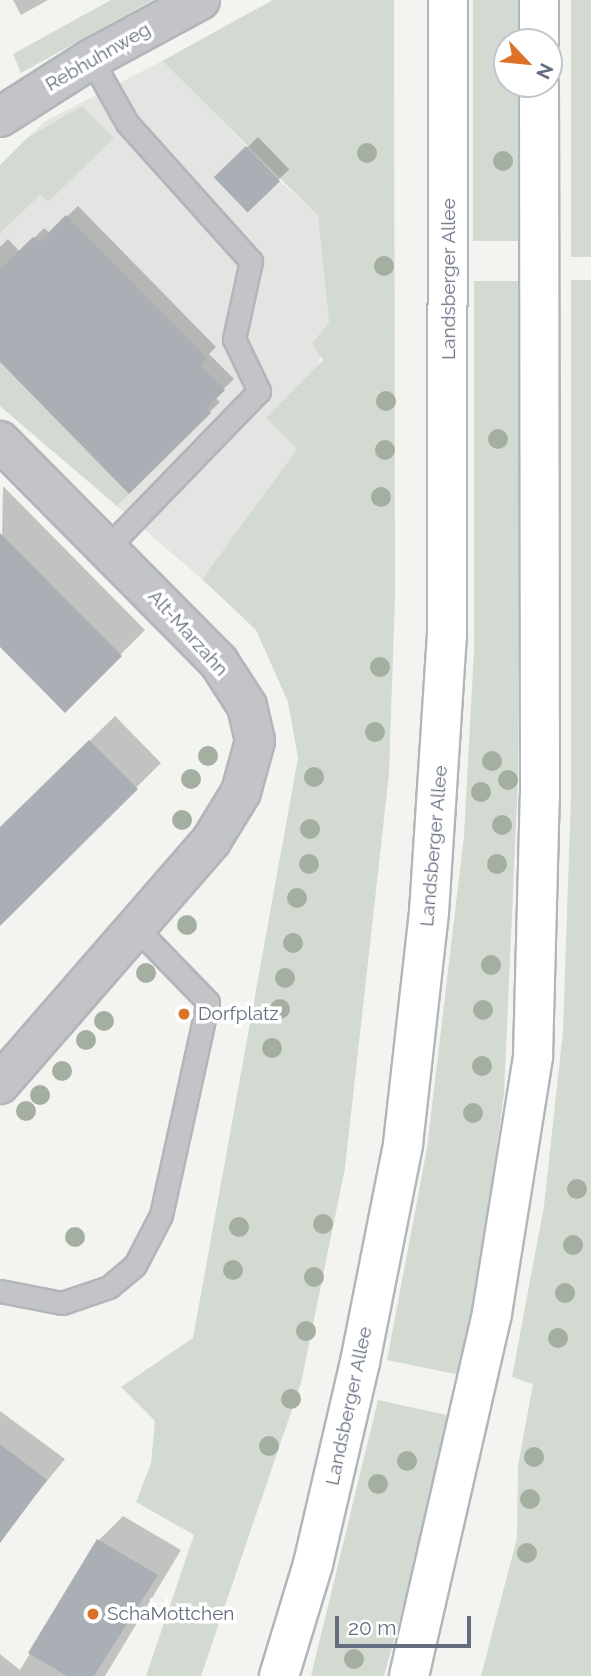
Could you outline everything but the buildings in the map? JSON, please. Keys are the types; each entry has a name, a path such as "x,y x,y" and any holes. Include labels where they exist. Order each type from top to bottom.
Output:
{"main road":[{"name":"Landsberger Allee","path":"279,1676 313,1564 363,1348 402,1144 429,912 447,636 448,0"},
{"path":"539,0 539,28"},
{"path":"408,1676 490,1326 533,1056 540,796 539,98"}],"street":[{"name":"Rebhuhnweg","path":"0,117 91,59 200,0"},
{"name":"Alt-Marzahn","path":"0,441 108,547 218,661 247,706 255,741 241,792 211,841 0,1084"}],"lane":[{"path":"91,59 127,122 251,261 234,339 260,391 108,547"},
{"path":"0,1292 62,1303 109,1287 135,1265 161,1215 208,1002 136,928"}],"shaded area":[{"path":"111,0 153,0 21,73 13,54"},
{"path":"273,0 394,0 395,596 389,774 345,1168 301,1383 201,1676 146,1676 194,1535 136,1502 151,1463 155,1421 121,1387 193,1338 298,758 288,702 256,630 202,579 297,449 266,418 323,360 312,343 329,323 318,216 162,61"},
{"path":"473,0 518,0 518,28 493,28 493,98 518,98 518,241 473,241"},
{"path":"571,0 591,0 591,257 571,257"},
{"path":"162,61 246,146 214,178 249,212 280,181 318,216 329,323 297,449 202,579 0,406 0,165 44,122"},
{"path":"82,106 114,138 48,202 40,195 0,233 0,165 27,138"},
{"path":"571,280 591,280 591,1676 481,1676 517,1538 518,1466 533,1384 512,1377 544,1206 563,1031 571,795"},
{"path":"474,281 518,281 518,779 504,1094 478,1287 460,1375 387,1360 427,1148 464,836 474,650"},
{"path":"0,362 129,494 117,506 0,406"},
{"path":"378,1400 451,1416 414,1569 384,1676 311,1676"}],"place":[{"name":"Dorfplatz","path":"184,1014"},
{"name":"SchaMottchen","path":"93,1614"}]}
